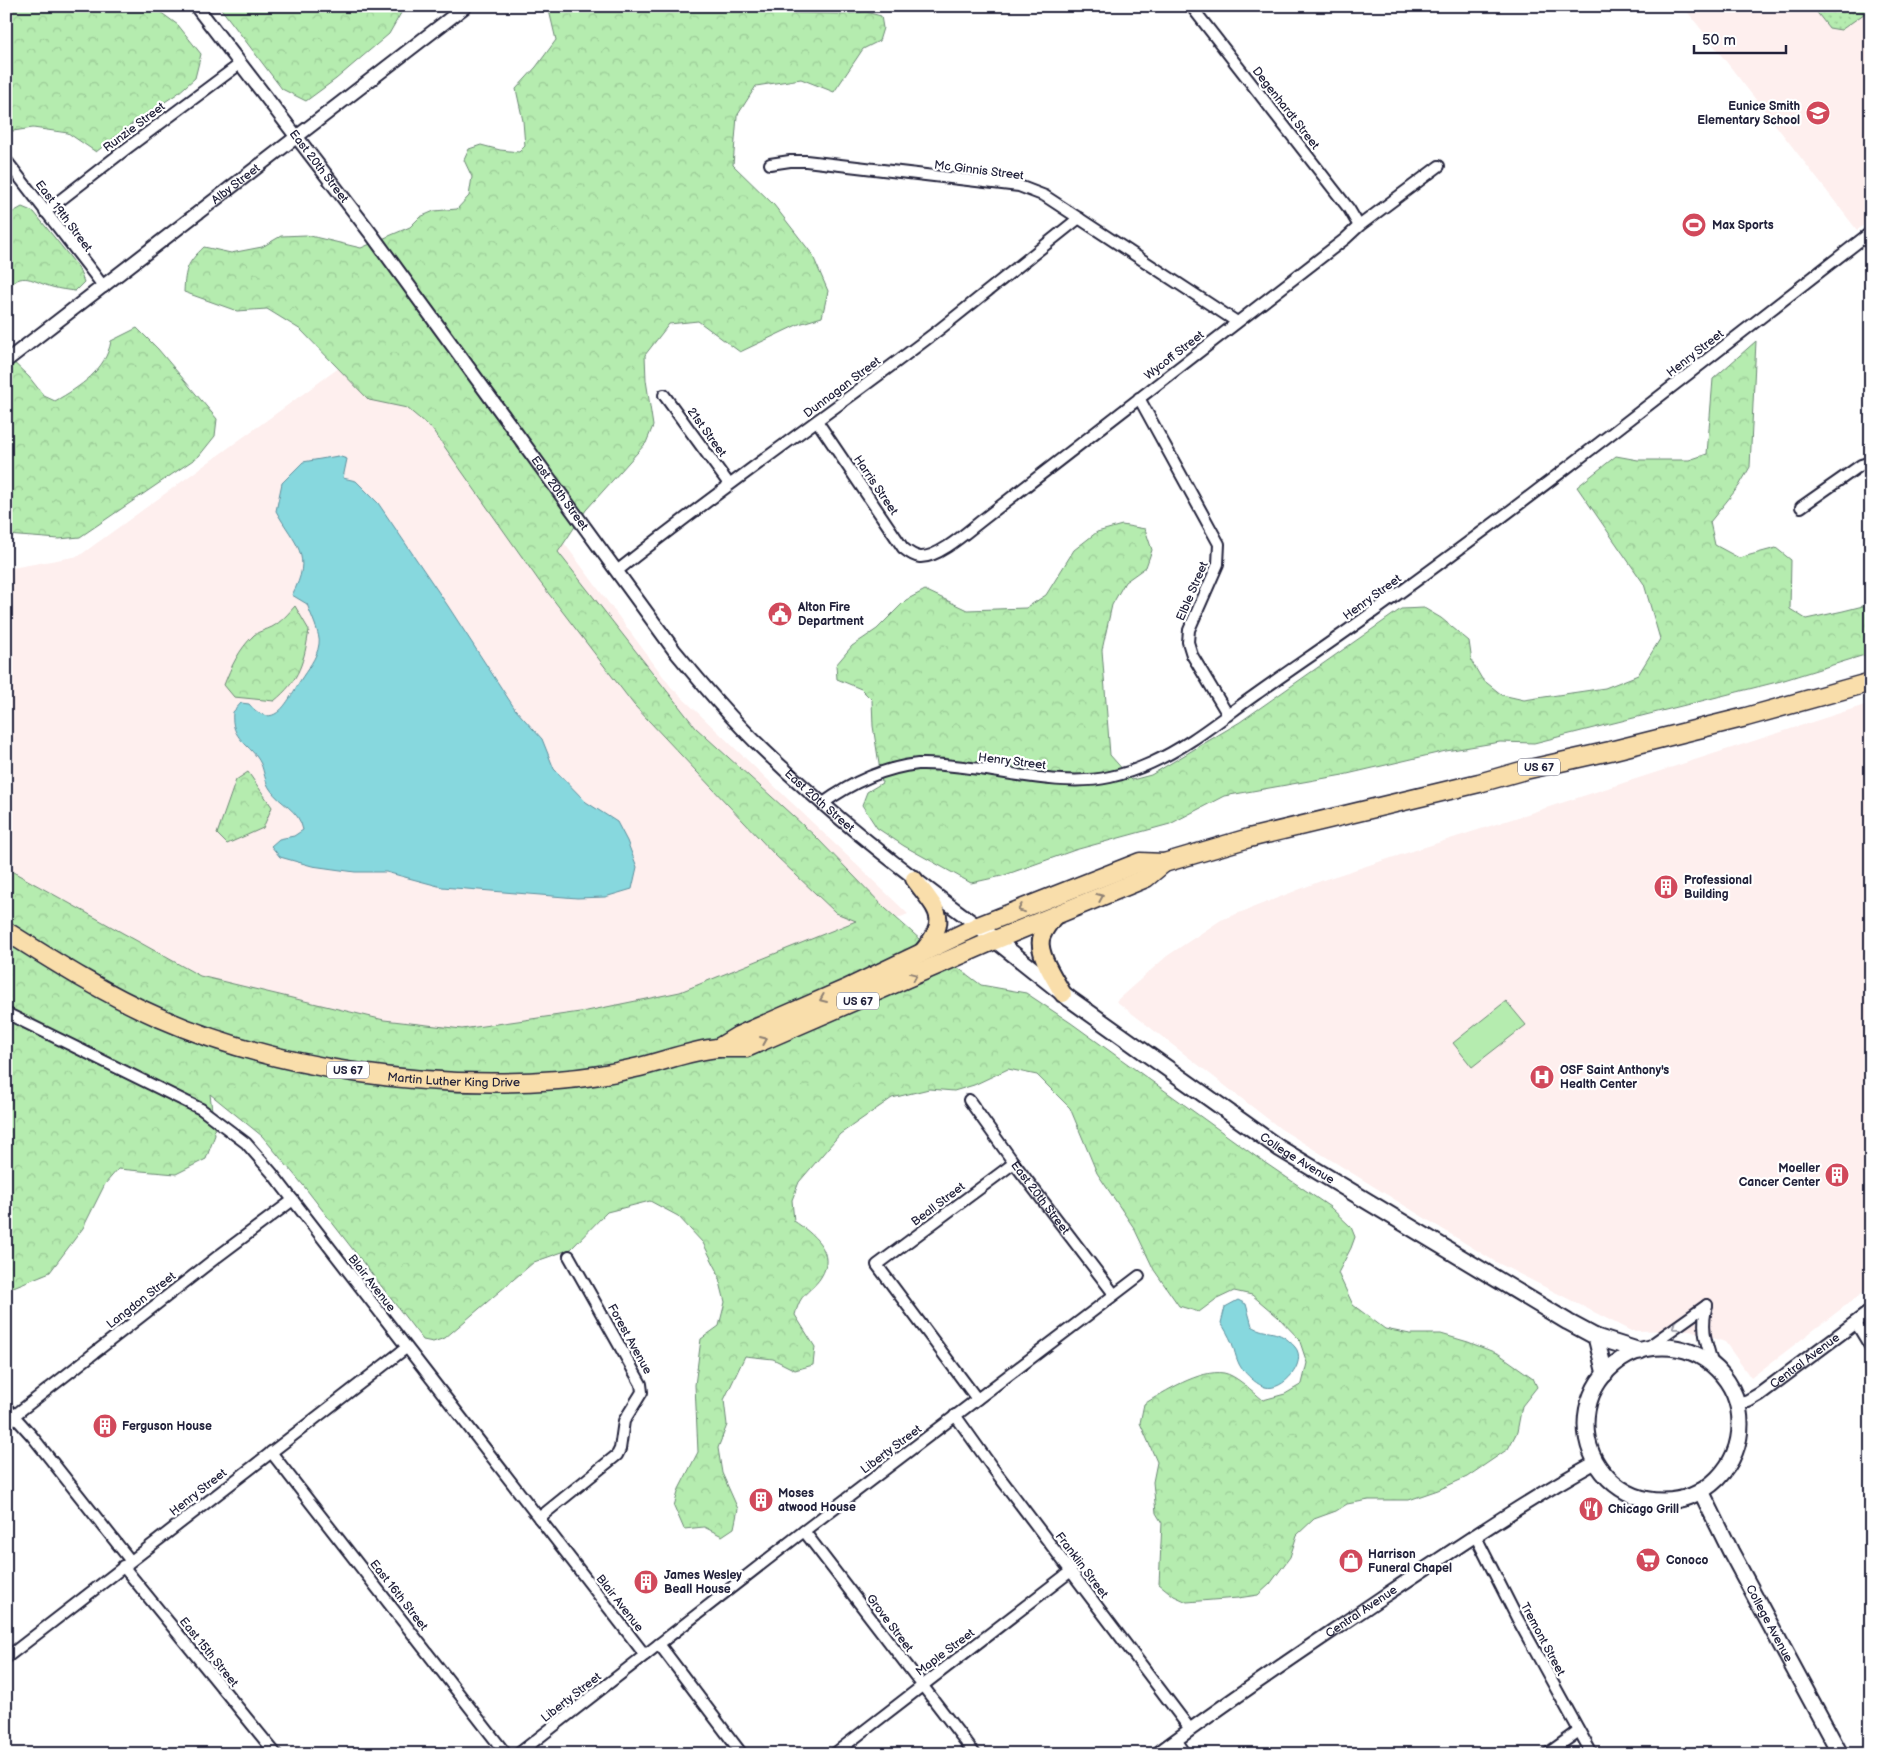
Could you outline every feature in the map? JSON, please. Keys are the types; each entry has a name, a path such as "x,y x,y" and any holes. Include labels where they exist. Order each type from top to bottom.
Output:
{"highway":[{"name":"US 67","path":"717,1048 738,1036 846,989 978,926 1140,862 1164,863 1257,836 1746,717 1871,682"},
{"name":"US 67","path":"717,1048 746,1048 995,940 1146,878 1164,863"},
{"name":"Martin Luther King Drive","path":"6,931 91,982 158,1017 202,1035 251,1050 343,1070 448,1082 531,1082 609,1074 717,1048"}],"main road":[{"path":"914,880 932,904 939,918 938,931 922,953"},
{"path":"1055,915 1047,925 1041,939 1041,951 1063,994"},
{"name":"College Avenue","path":"978,926 1063,994 1279,1148 1596,1337 1643,1350"},
{"path":"1596,1337 1605,1374"},
{"path":"1669,1348 1693,1354 1713,1366 1728,1384 1737,1404 1739,1433 1734,1454 1723,1473 1701,1491 1688,1497 1662,1501 1636,1496 1613,1482 1596,1462 1588,1440 1586,1416 1592,1393 1605,1374 1617,1362 1643,1350 1669,1348"},
{"name":"College Avenue","path":"1701,1491 1731,1552 1840,1754"}],"street":[{"name":"East 20th Street","path":"196,6 372,235 674,650 704,686 764,751 822,804 914,880 978,926"},
{"name":"Alby Street","path":"6,361 466,6"},
{"name":"Degenhardt Street","path":"1191,6 1349,209 1360,226"},
{"name":"Runzie Street","path":"45,212 240,64"},
{"name":"East 19th Street","path":"6,160 104,287"},
{"name":"Mc Ginnis Street","path":"770,164 806,161 1019,186 1032,190 1045,196 1237,322"},
{"name":"Wycoff Street","path":"920,557 930,556 939,552 974,526 1439,166"},
{"name":"Dunnagan Street","path":"616,571 729,484 817,421 940,328 1079,218"},
{"name":"Henry Street","path":"822,804 857,781 884,771 920,764 949,765 1033,777 1092,780 1110,778 1129,772 1165,756 1228,715 1393,598 1527,498 1871,232"},
{"name":"21st Street","path":"664,396 729,484"},
{"name":"Elble Street","path":"1139,398 1219,544 1218,564 1189,630 1188,642 1192,655 1228,715"},
{"name":"Harris Street","path":"817,421 903,548 910,554 920,557"},
{"path":"1801,507 1866,463"},
{"name":"Blair Avenue","path":"6,1013 170,1092 201,1109 246,1143 645,1655"},
{"name":"East 20th Street","path":"969,1100 1014,1163 1114,1294"},
{"name":"Beall Street","path":"977,1399 877,1265 1014,1163"},
{"name":"Langdon Street","path":"9,1415 292,1200"},
{"name":"Forest Avenue","path":"539,1518 617,1455 620,1449 624,1421 642,1392 641,1384 569,1256"},
{"name":"Liberty Street","path":"518,1754 804,1531 1139,1276"},
{"path":"1643,1350 1707,1306 1703,1320 1713,1366"},
{"name":"Central Avenue","path":"1737,1404 1748,1401 1760,1394 1871,1311"},
{"path":"1856,1323 1871,1348"},
{"name":"Henry Street","path":"6,1658 126,1563 406,1348"},
{"name":"East 15th Street","path":"9,1415 276,1754"},
{"name":"Franklin Street","path":"955,1415 992,1467 1190,1729"},
{"name":"East 16th Street","path":"271,1452 506,1754"},
{"name":"Central Avenue","path":"1157,1754 1256,1682 1475,1535 1528,1501 1596,1462"},
{"name":"Grove Street","path":"804,1531 975,1754"},
{"name":"Tremont Street","path":"1475,1535 1592,1754"},
{"name":"Maple Street","path":"834,1754 1071,1571"},
{"path":"659,1644 742,1754"},
{"path":"1546,1754 1579,1731"},
{"path":"1176,1740 1186,1754"}],"shaded area":[{"name":"Eunice Smith Elementary School","path":"1683,6 1871,6 1871,220 1857,230"},
{"path":"401,323 671,687 908,914 681,1006 438,1039 199,995 6,895 6,569 79,556"},
{"name":"OSF Saint Anthony's Health Center","path":"1871,703 1871,1286 1751,1378 1725,1342 1690,1330 1631,1331 1494,1261 1281,1129 1116,1001 1167,956 1221,920 1326,879"}],"green space":[{"path":"6,6 152,6 178,25 201,54 195,78 177,94 137,120 96,152 68,133 33,128 13,131 6,126"},
{"path":"219,6 396,6 401,13 389,34 336,79 306,101 282,89"},
{"path":"548,6 748,6 787,13 841,14 866,12 881,16 883,28 879,41 863,49 834,92 801,79 756,86 737,116 733,165 774,205 812,254 828,291 822,317 799,324 740,352 698,321 669,324 645,355 646,380 653,426 646,443 586,510 558,552 696,728 815,836 886,909 922,941 981,985 1026,993 1330,1207 1351,1227 1355,1237 1338,1273 1353,1305 1385,1329 1410,1334 1441,1334 1468,1342 1499,1354 1533,1378 1537,1387 1522,1406 1517,1432 1508,1449 1467,1477 1438,1490 1409,1500 1369,1500 1347,1504 1336,1511 1314,1519 1297,1535 1290,1557 1270,1584 1258,1595 1187,1602 1174,1596 1159,1584 1162,1523 1156,1513 1153,1482 1157,1462 1140,1423 1144,1404 1182,1382 1204,1374 1229,1374 1263,1400 1285,1394 1302,1384 1307,1363 1299,1339 1278,1317 1252,1295 1234,1291 1215,1300 1199,1312 1179,1306 1154,1270 1134,1228 1097,1173 1070,1108 1037,1075 1008,1069 974,1085 954,1091 929,1089 892,1098 840,1134 799,1182 792,1200 794,1221 815,1237 824,1251 826,1259 821,1277 802,1298 795,1315 815,1347 813,1365 795,1370 773,1359 745,1356 724,1400 727,1425 718,1448 722,1473 738,1509 734,1528 722,1536 704,1527 684,1529 674,1506 679,1489 698,1452 695,1385 701,1339 719,1326 725,1302 717,1270 703,1243 678,1216 650,1201 607,1212 571,1249 534,1262 445,1338 433,1342 423,1340 303,1185 262,1136 210,1094 215,1135 206,1159 176,1174 118,1169 105,1184 83,1228 50,1272 6,1290 6,868 200,976 384,1020 462,1029 587,1011 680,992 856,921 836,913 775,855 634,705 539,581 432,429 407,408 369,400 301,330 267,309 237,311 184,292 185,278 190,262 204,247 231,253 262,247 281,236 306,235 361,248 410,227 420,217 434,211 457,209 469,196 472,177 464,160 469,149 481,145 519,152 525,146 523,121 516,89 536,67 556,40"},
{"path":"1812,6 1871,6 1871,9 1841,30 1829,28"},
{"path":"22,207 34,212 78,267 84,282 75,291 55,288 28,279 17,280 6,290 6,216"},
{"path":"137,328 158,349 217,419 215,436 199,456 80,537 59,539 6,535 6,355 29,377 44,396 55,401 74,390 98,369 104,361 111,341"},
{"path":"1756,341 1750,467 1739,486 1710,522 1715,545 1739,558 1776,548 1791,560 1790,609 1806,619 1871,604 1871,653 1781,681 1534,743 1500,742 1446,751 1343,775 1224,796 1170,824 1075,850 1002,876 971,883 904,846 877,828 862,805 867,792 882,783 873,726 872,700 861,689 837,679 836,665 852,646 877,629 906,600 925,590 967,610 1026,608 1046,595 1074,550 1097,532 1122,525 1145,529 1152,550 1146,567 1125,582 1112,605 1102,650 1110,755 1132,780 1151,775 1240,722 1401,609 1424,608 1441,618 1469,641 1472,662 1482,679 1502,695 1524,700 1605,688 1638,675 1660,639 1644,584 1577,487 1616,456 1638,460 1689,460 1707,454 1713,379"},
{"path":"295,606 309,630 303,661 290,685 274,701 234,697 224,685 240,652 254,635 275,625"},
{"path":"248,772 272,807 263,828 227,844 217,834 236,780"},
{"path":"1506,1001 1526,1025 1472,1067 1453,1043"}],"water":[{"path":"338,456 347,459 343,478 356,481 378,503 515,709 542,739 554,769 586,802 617,822 637,867 632,889 605,897 577,898 442,887 386,872 355,872 312,866 280,857 271,846 279,839 294,836 303,830 298,817 270,789 257,757 238,736 233,722 233,712 241,703 249,704 266,716 273,715 279,711 290,698 316,654 319,640 307,604 292,595 298,581 302,560 295,542 276,511 282,483 303,462"},
{"path":"1238,1300 1246,1304 1252,1326 1263,1331 1278,1334 1289,1341 1298,1353 1296,1368 1279,1385 1265,1387 1257,1383 1242,1368 1236,1358 1232,1343 1221,1323 1225,1307"}],"place":[{"name":"Eunice Smith Elementary School","path":"1818,113"},
{"name":"Max Sports","path":"1694,225"},
{"name":"Alton Fire Department","path":"780,614"},
{"name":"Professional Building","path":"1666,887"},
{"name":"OSF Saint Anthony's Health Center","path":"1542,1077"},
{"name":"Moeller Cancer Center","path":"1837,1175"},
{"name":"Ferguson House","path":"105,1426"},
{"name":"Moses atwood House","path":"761,1500"},
{"name":"Chicago Grill","path":"1591,1509"},
{"name":"Conoco","path":"1648,1560"},
{"name":"Harrison Funeral Chapel","path":"1351,1561"},
{"name":"James Wesley Beall House","path":"646,1582"}]}
